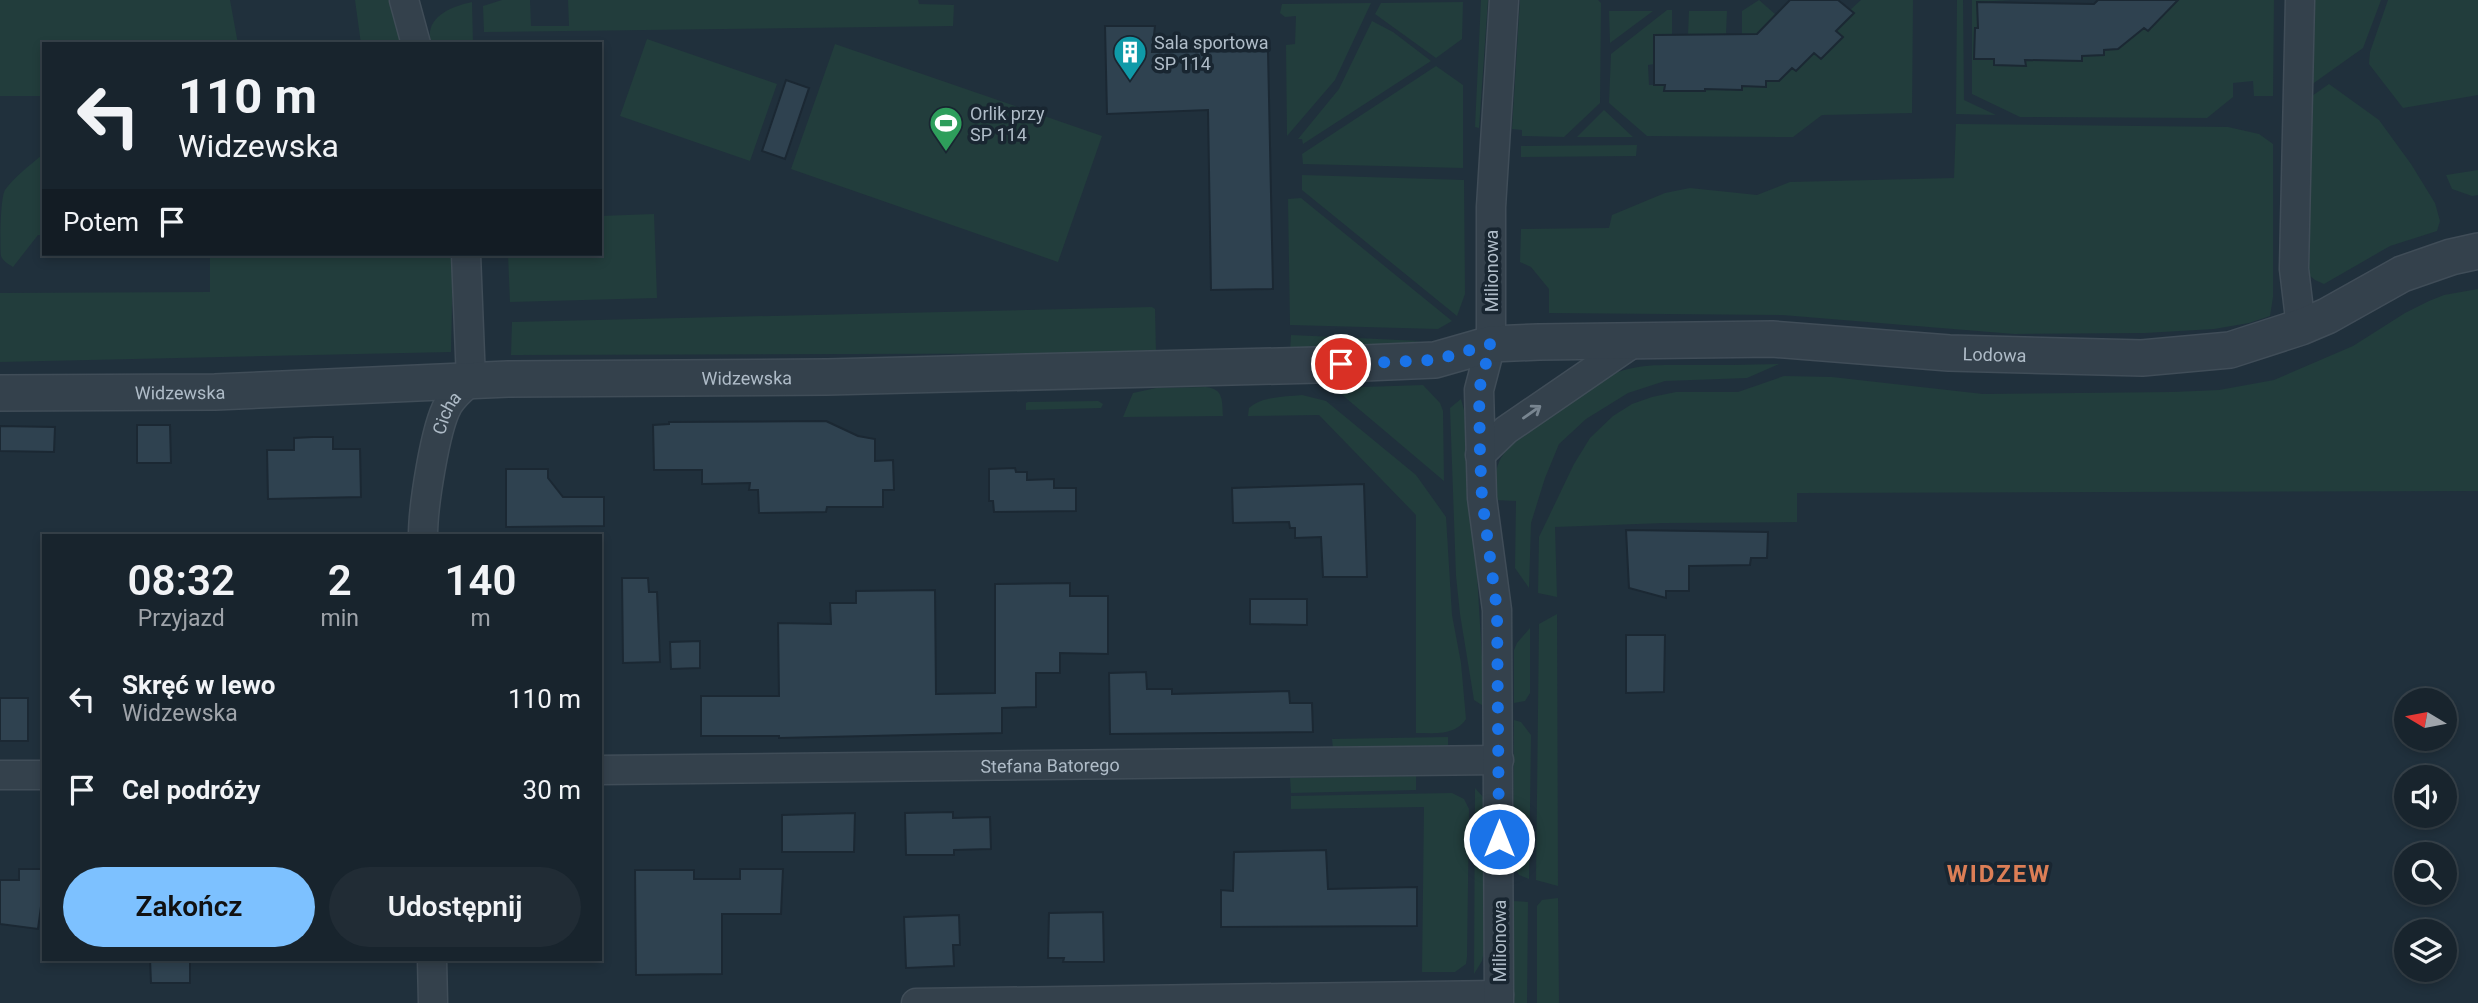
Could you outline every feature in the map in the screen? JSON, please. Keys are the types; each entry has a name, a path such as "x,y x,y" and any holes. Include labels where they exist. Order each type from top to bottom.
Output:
{"street":[{"path":"404,0 415,42"},
{"name":"Milionowa","path":"1499,999 1497,610 1482,498 1479,390 1491,344 1491,207 1504,0"},
{"path":"2300,0 2294,269 2301,327"},
{"name":"Lodowa","path":"1491,344 1772,339 1949,353 2142,358 2230,350 2327,316 2402,274 2478,251"},
{"name":"Cicha","path":"422,534 426,497 442,418 454,396 471,381 466,256"},
{"path":"1480,455 1506,430 1636,341"},
{"name":"Widzewska","path":"0,393 215,392 471,381 841,377 1303,366 1435,360 1491,344"},
{"name":"Stefana Batorego","path":"602,770 1499,760"},
{"path":"0,775 42,775"},
{"path":"432,961 433,1003"},
{"path":"916,1003 1499,999"}],"green space":[{"path":"0,0 230,0 238,42 42,42 42,155 41,96 0,96"},
{"path":"355,0 391,0 402,42 361,42"},
{"path":"502,0 530,0 531,26 569,26 568,0 918,0 919,4 954,5 953,26 484,32 483,6"},
{"path":"1481,0 1488,0 1479,128 1475,127"},
{"path":"1520,0 1598,0 1601,3 1600,103 1564,137 1522,136 1522,130 1512,129"},
{"path":"1759,0 1776,15 1757,34 1742,34 1742,11"},
{"path":"1861,0 1913,0 1912,113 1822,115 1793,137 1647,136 1609,103 1611,54 1667,10 1672,10 1672,35 1654,35 1654,64 1648,65 1649,85 1665,85 1664,91 1705,91 1705,84 1719,89 1741,90 1742,86 1766,87 1766,81 1779,81 1792,68 1796,71 1814,53 1822,59 1842,38 1836,31 1854,13 1850,10"},
{"path":"1957,0 1963,0 1964,100 1996,115 1956,114"},
{"path":"1972,0 2011,0 1977,2 1978,28 1994,59 2025,66 2025,59 2082,61 2082,56 2104,55 2104,50 2118,49 2144,28 2148,31 2179,0 2274,0 2273,96 2254,96 2253,81 2233,83 2233,97 2207,118 2020,117 1972,94"},
{"path":"2313,0 2381,0 2363,48 2311,85"},
{"path":"2388,0 2478,0 2478,95 2403,108 2369,64 2370,52"},
{"path":"472,2 473,42 431,42 431,27 435,20 455,7"},
{"path":"1463,2 1462,39 1436,58 1375,14 1381,3"},
{"path":"1371,3 1335,80 1287,136 1286,45 1295,44 1296,16 1285,17 1280,13 1282,4"},
{"path":"1609,11 1653,11 1610,43"},
{"path":"1689,11 1727,11 1726,34 1688,35"},
{"path":"1372,21 1393,32 1431,61 1303,144 1302,139 1298,139 1339,89"},
{"path":"647,39 777,84 750,161 620,116"},
{"name":"Orlik przy SP 114","path":"835,44 1102,136 1058,262 791,169"},
{"path":"1436,66 1463,85 1463,168 1303,164 1302,154"},
{"path":"2329,84 2379,120 2435,203 2440,221 2437,231 2390,246 2324,284 2309,275 2309,159 2312,96"},
{"path":"1604,110 1633,137 1577,137"},
{"path":"1956,124 2228,127 2259,134 2273,144 2273,297 2270,316 2214,329 2145,333 2014,334 1782,315 1549,313 1549,289 1531,267 1520,262 1521,229 1609,228 1612,215 1665,193 1690,188 1757,195 1790,182 1954,178"},
{"path":"1637,145 1636,156 1521,157 1521,146"},
{"path":"42,155 42,235 38,235 13,267 1,256 3,195 22,171"},
{"path":"2478,170 2478,195 2472,196 2452,189 2446,175"},
{"path":"1302,175 1464,180 1465,294 1457,316 1302,190"},
{"path":"1301,198 1452,321 1438,329 1290,325 1288,199"},
{"path":"654,214 657,298 510,302 508,256 602,256 602,216"},
{"path":"210,256 453,256 451,352 0,362 0,293 210,292"},
{"path":"2478,289 2478,491 1797,493 1797,522 1555,527 1557,597 1538,593 1539,537 1574,464 1590,438 1613,416 1632,404 1652,397 1676,392 1738,392 1784,376 1832,377 1983,394 2219,390 2274,380 2353,346 2429,301 2444,295"},
{"path":"1155,309 1156,353 511,355 512,322"},
{"path":"1291,335 1421,341 1290,352"},
{"path":"1779,364 1747,378 1665,381 1628,393 1586,419 1559,444 1545,478 1531,523 1529,588 1515,568 1516,501 1495,500 1495,478 1501,458 1523,434 1579,393 1615,373 1628,369 1657,365"},
{"path":"1423,385 1440,403 1443,411 1444,481 1334,388"},
{"path":"1206,387 1219,393 1223,416 1123,417 1133,393 1156,388"},
{"path":"1302,395 1326,401 1416,475 1446,517 1452,615 1461,663 1466,719 1450,731 1416,733 1416,515 1319,415 1248,416 1249,408 1261,401"},
{"path":"1461,399 1468,425 1485,707 1474,700 1456,576 1450,408"},
{"path":"1098,401 1103,404 1101,408 1026,410 1028,402"},
{"path":"1557,614 1558,886 1536,880 1539,624"},
{"path":"1530,628 1530,693 1525,701 1514,703 1514,650"},
{"path":"1514,720 1521,722 1531,735 1529,879 1519,875 1513,865"},
{"path":"1448,737 1448,748 1333,749 1332,739"},
{"path":"1416,776 1416,790 1291,793 1290,778"},
{"path":"1475,788 1484,798 1485,806 1485,946 1482,961 1474,974"},
{"path":"1452,793 1464,799 1469,809 1466,964 1455,972 1422,972 1424,807 1291,809 1291,796"},
{"path":"1558,898 1559,1003 1537,1003 1537,906 1542,900"},
{"path":"1513,901 1528,902 1527,1003 1513,1003"}],"building":[{"path":"1790,0 1838,0 1854,13 1836,31 1843,37 1821,59 1814,53 1796,71 1792,68 1779,81 1766,81 1766,87 1664,91 1665,85 1654,85 1654,35 1757,34"},
{"path":"2098,0 2178,0 2148,31 2144,28 2118,49 2104,50 2104,55 2082,56 2082,61 2025,60 2026,66 1994,65 1994,59 1974,59 1975,28 1978,28 1977,2 2094,4"},
{"path":"1105,26 1155,26 1152,52 1268,51 1273,289 1211,290 1208,110 1107,114"},
{"path":"786,80 809,88 785,159 762,151"},
{"path":"826,421 858,436 875,439 875,461 893,460 894,490 883,490 883,507 827,507 826,512 759,513 758,490 749,490 750,483 702,484 702,470 654,470 653,425 669,422"},
{"path":"137,425 170,425 171,463 137,463"},
{"path":"0,426 55,427 54,452 0,451"},
{"path":"333,437 333,449 360,449 361,497 268,499 267,450 294,450 294,438"},
{"path":"1015,468 1016,472 1027,472 1027,480 1054,479 1054,488 1076,488 1076,511 994,512 993,501 989,501 989,469"},
{"path":"506,469 548,469 548,478 563,497 604,497 604,526 506,527"},
{"path":"1364,484 1367,577 1323,577 1321,537 1295,538 1295,528 1290,528 1289,522 1233,523 1232,488"},
{"path":"1626,530 1768,532 1767,558 1751,558 1750,565 1689,566 1689,591 1666,591 1666,598 1629,588"},
{"path":"622,578 648,578 649,592 657,592 660,662 623,663"},
{"path":"1070,583 1070,596 1108,596 1108,654 1060,653 1060,673 1036,673 1036,707 1002,708 1002,733 779,738 701,736 701,696 779,696 778,623 831,624 830,603 856,603 856,591 935,590 936,694 995,693 995,584"},
{"path":"1250,599 1307,599 1307,625 1250,624"},
{"path":"1626,635 1665,635 1664,692 1626,693"},
{"path":"700,641 700,668 671,669 670,642"},
{"path":"1146,672 1147,689 1172,689 1172,694 1289,691 1290,703 1312,703 1313,732 1110,734 1109,673"},
{"path":"0,698 28,698 28,741 0,741"},
{"path":"953,812 953,818 990,817 991,849 954,850 954,855 906,855 905,813"},
{"path":"855,813 854,852 782,852 782,815"},
{"path":"1326,850 1328,889 1417,887 1417,926 1221,927 1221,890 1233,891 1234,852"},
{"path":"19,869 42,869 38,929 0,924 0,880 19,880"},
{"path":"740,869 783,869 781,914 722,914 722,974 636,975 635,870 694,870 694,879 740,879"},
{"path":"1103,912 1104,962 1063,962 1064,958 1048,958 1049,913"},
{"path":"959,915 960,945 953,945 954,966 906,968 904,917"},
{"path":"150,961 190,961 190,983 151,983"}],"place":[{"name":"Sala sportowa SP 114","path":"1130,82"},
{"name":"Orlik przy SP 114","path":"946,153"}],"district":[{"name":"WIDZEW","path":"1999,874"}],"route":[{"path":"1341,364 1435,360 1491,344 1479,390 1480,455 1482,498 1497,610 1499,839"}]}
